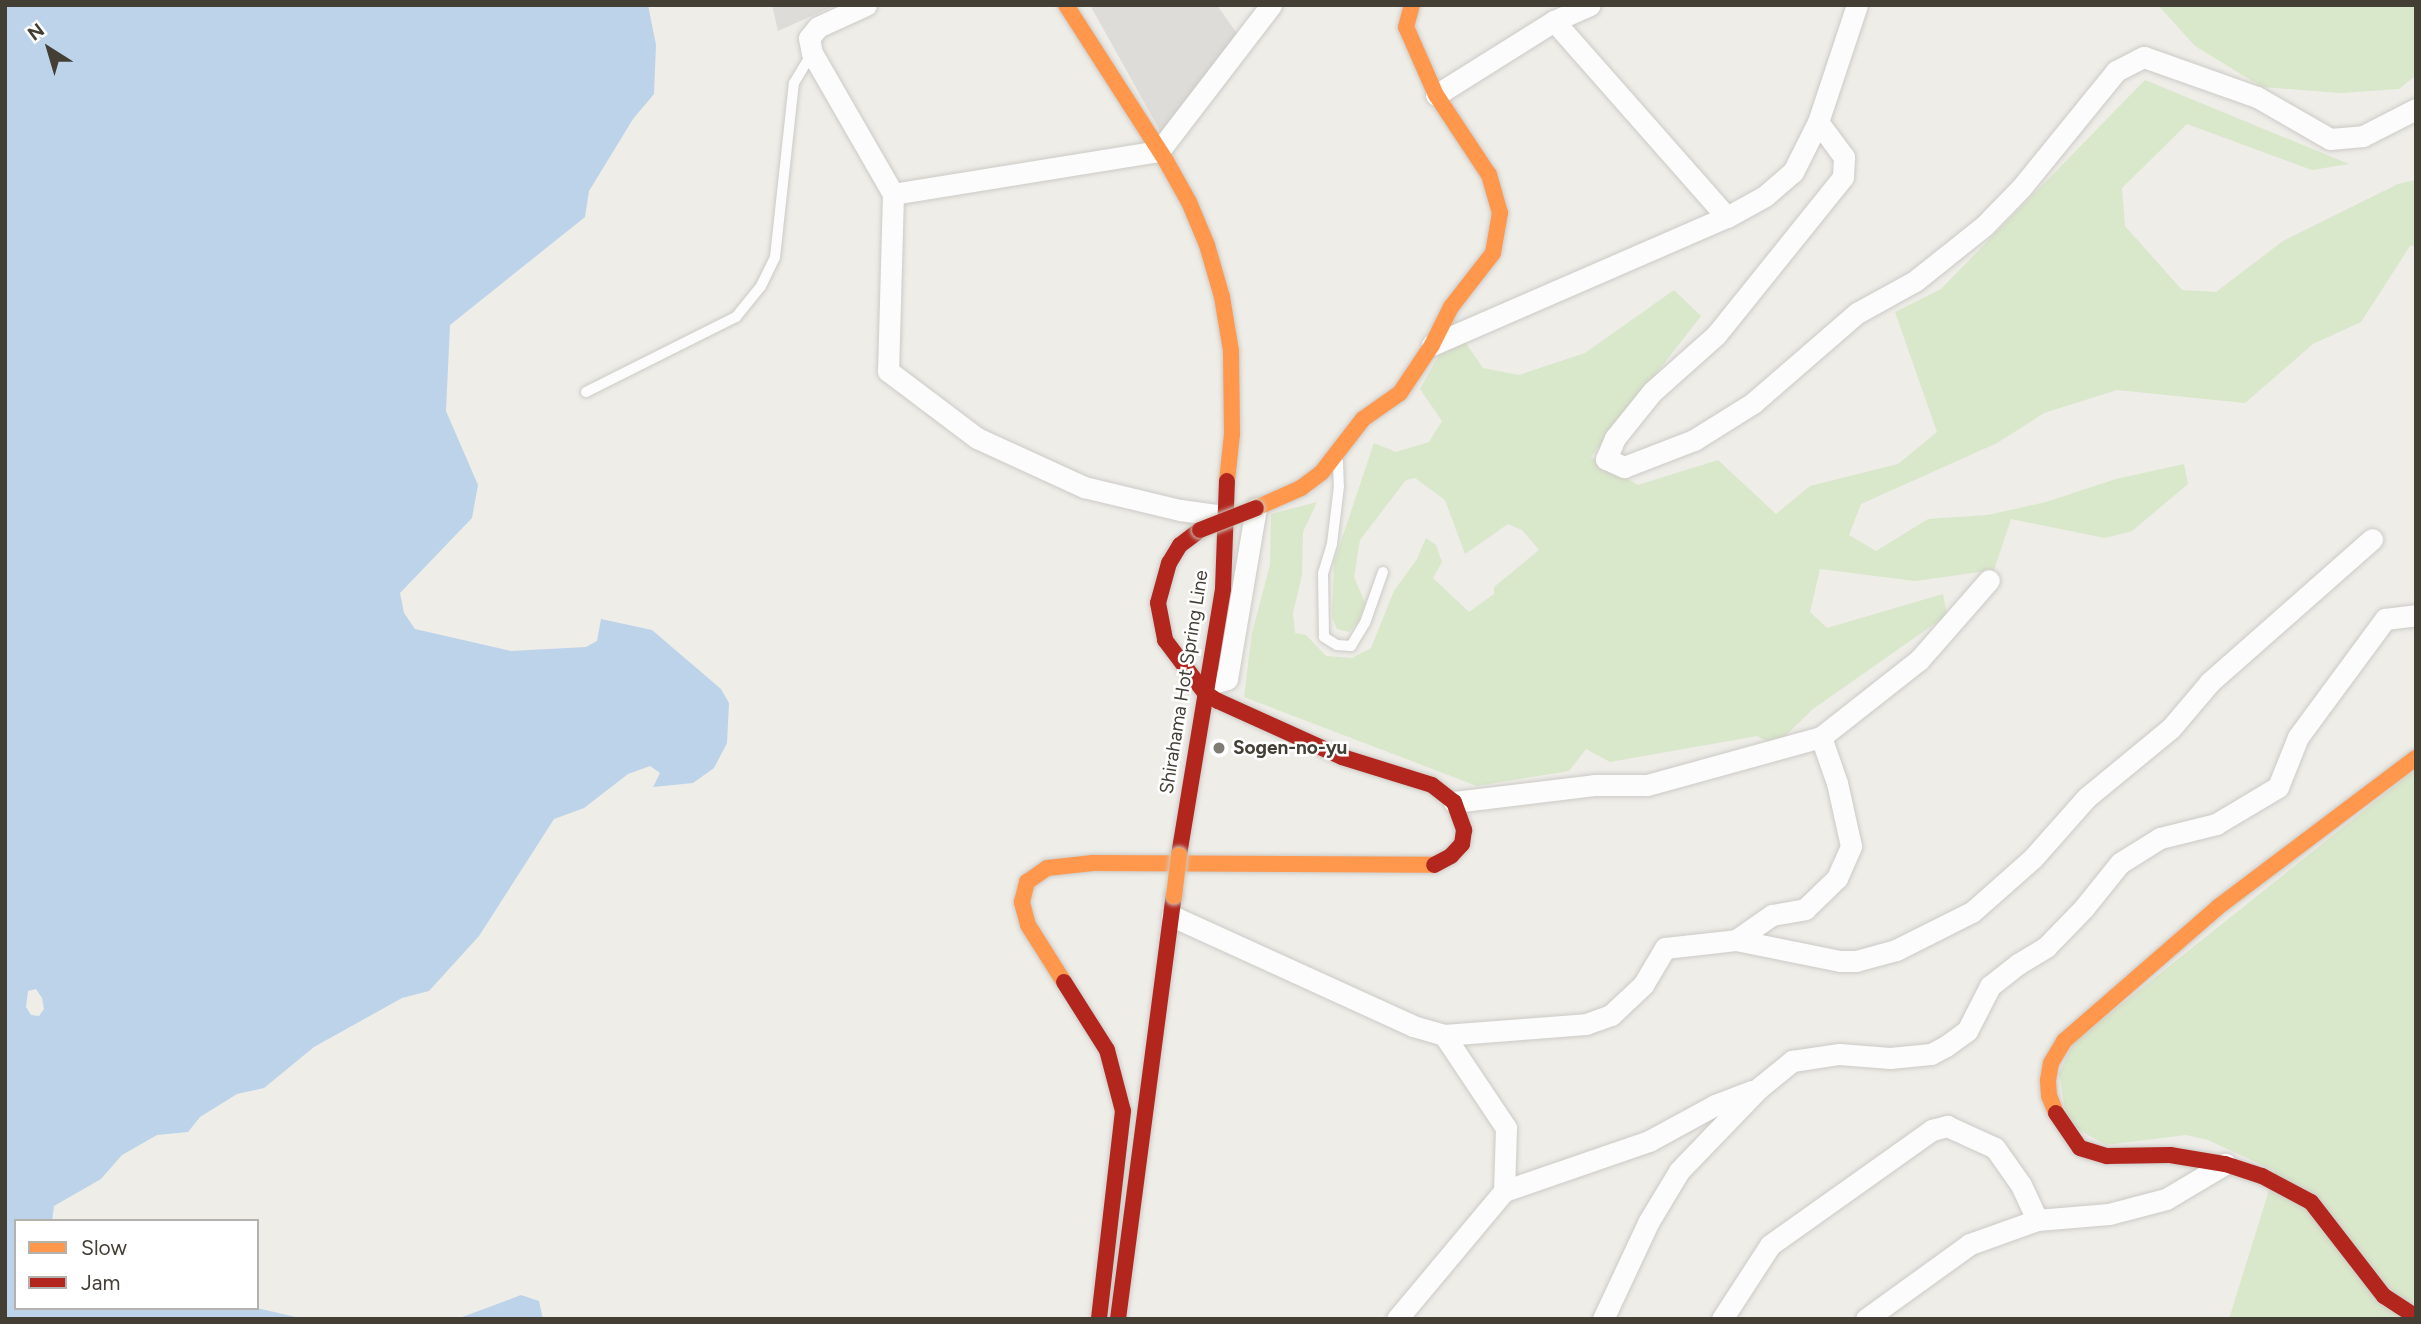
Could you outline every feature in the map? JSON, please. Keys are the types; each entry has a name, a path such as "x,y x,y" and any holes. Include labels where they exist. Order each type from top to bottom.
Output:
{"street":[{"path":"866,5 818,27 808,38 812,53 893,194 888,371 977,438 1084,487 1180,510 1224,516"},
{"name":"Shirahama Hot Spring Line","path":"1066,5 1189,202 1207,245 1222,297 1231,351 1232,434 1224,516 1223,589 1179,855 1118,1319"},
{"path":"893,194 1159,150 1271,5"},
{"path":"1099,1319 1123,1111 1107,1050 1028,925 1022,902 1027,882 1047,868 1093,863 1431,866 1451,856 1462,844 1464,830 1454,802 1432,785 1342,757 1206,689 1175,658 1165,640 1158,603 1169,563 1181,545 1200,530 1301,488 1322,472 1363,419 1400,393 1432,345 1451,307 1493,253 1500,213 1489,175 1436,95 1406,27 1412,5"},
{"path":"1436,95 1555,13 1590,5"},
{"path":"1432,345 1727,217 1765,196 1793,172 1818,122 1857,5"},
{"path":"1555,13 1727,217"},
{"path":"1818,122 1844,157 1843,177 1716,335 1652,392 1615,438 1606,459 1624,467 1694,440 1753,403 1857,313 1915,281 1984,226 2021,188 2116,71 2144,57 2258,97 2330,139 2363,136 2416,109"},
{"path":"1206,689 1227,679 1256,508"},
{"path":"1173,906 1413,1026 1444,1035 1586,1024 1611,1015 1643,985 1665,948 1736,940 1840,961 1856,961 1896,950 1972,912 2033,858 2086,798 2171,728 2210,682 2372,539"},
{"path":"1454,802 1594,785 1647,785 1821,737 1919,660 1989,580"},
{"path":"1603,1319 1649,1221 1679,1171 1759,1088 1792,1062 1839,1054 1889,1058 1931,1054 1967,1031 1990,986 2046,947 2083,909 2120,863 2160,838 2216,824 2278,787 2298,737 2385,619 2416,615"},
{"path":"1736,940 1772,915 1805,909 1837,878 1851,846 1837,783 1821,737"},
{"path":"2416,758 2218,907 2064,1041 2051,1063 2049,1096 2064,1129 2080,1148 2107,1156 2170,1155 2225,1164 2262,1176 2311,1202 2384,1296 2416,1317"},
{"path":"1444,1035 1506,1128 1504,1191"},
{"path":"1397,1319 1504,1191 1648,1141 1715,1105 1759,1088"},
{"path":"1722,1319 1770,1245 1932,1130 1947,1126 1995,1148 2015,1175 2037,1220"},
{"path":"1866,1319 1970,1244 2037,1220 2109,1214 2166,1199 2225,1164"}],"lane":[{"path":"586,392 736,317 761,286 775,257 794,83 812,53"},
{"path":"1338,452 1339,486 1332,544 1323,573 1321,608 1324,637 1337,645 1351,646 1366,623 1383,572"}],"green space":[{"path":"2158,5 2416,5 2416,75 2399,89 2340,93 2262,87 2195,46"},
{"path":"2145,80 2349,164 2312,170 2187,124 2122,188 2125,226 2182,290 2216,292 2283,241 2398,184 2416,180 2416,245 2410,246 2361,322 2313,344 2245,403 2117,390 2044,413 1997,443 1861,504 1849,535 1876,551 1928,519 1988,515 2046,502 2116,479 2184,464 2188,484 2132,531 2105,538 2011,519 1994,570 1915,581 1820,569 1810,612 1827,628 1943,594 1947,615 1813,709 1775,746 1757,736 1610,762 1586,749 1569,771 1477,786 1244,697 1252,633 1270,565 1271,514 1317,502 1303,532 1302,575 1293,613 1295,633 1306,635 1326,656 1352,658 1371,648 1394,591 1417,559 1426,538 1436,545 1442,562 1433,578 1469,612 1494,594 1494,587 1539,550 1522,530 1508,524 1465,554 1445,500 1415,478 1406,480 1360,540 1354,577 1365,603 1359,621 1349,632 1337,629 1332,617 1334,562 1374,443 1396,452 1429,442 1442,421 1420,389 1439,355 1465,342 1483,368 1519,375 1585,353 1674,290 1701,316 1591,457 1638,485 1718,460 1776,514 1810,486 1898,464 1937,432 1895,312 1941,289"},
{"path":"2416,769 2416,1319 2229,1319 2275,1171 2208,1140 2186,1135 2106,1145 2067,1123 2059,1073 2073,1043"}],"shaded area":[{"path":"772,5 836,5 778,31"},
{"path":"1090,5 1217,5 1243,42 1163,136"}],"water":[{"path":"5,5 648,5 656,45 654,94 633,119 589,191 585,217 450,325 446,411 478,485 472,518 400,593 404,613 415,629 511,651 586,647 597,641 601,619 652,630 721,689 729,703 727,743 714,768 693,783 653,787 660,773 650,766 628,774 584,808 554,819 479,936 429,991 402,998 314,1047 264,1088 237,1094 200,1117 188,1132 157,1135 122,1155 101,1179 54,1206 52,1219 14,1219 14,1310 259,1308 304,1319 5,1319","holes":["36,989 42,998 44,1009 39,1016 31,1015 26,1007 28,991"]},
{"path":"521,1295 539,1301 543,1319 457,1319"}],"traffic: slow":[{"path":"1066,5 1166,161 1189,202 1207,245 1222,297 1231,351 1232,434 1227,481"},
{"path":"1256,508 1301,488 1322,472 1363,419 1400,393 1432,345 1451,307 1493,253 1500,213 1489,175 1436,95 1406,27 1412,5"},
{"path":"2056,1113 2049,1096 2048,1080 2051,1063 2064,1041 2218,907 2416,758"},
{"path":"1174,896 1179,855"},
{"path":"1064,982 1028,925 1022,902 1027,882 1047,868 1093,863 1434,865"}],"traffic: jam":[{"path":"1179,855 1223,589 1227,481"},
{"path":"1200,530 1256,508"},
{"path":"1200,530 1180,545 1169,563 1158,603 1165,640 1205,693 1218,701 1342,757 1432,785 1454,802 1464,830 1462,844 1451,856 1434,865"},
{"path":"1118,1319 1174,896"},
{"path":"1064,982 1107,1050 1123,1111 1099,1319"},
{"path":"2056,1113 2080,1148 2107,1156 2170,1155 2225,1164 2262,1176 2311,1202 2384,1296 2416,1317"}],"place":[{"name":"Sogen-no-yu","path":"1219,748"}]}
